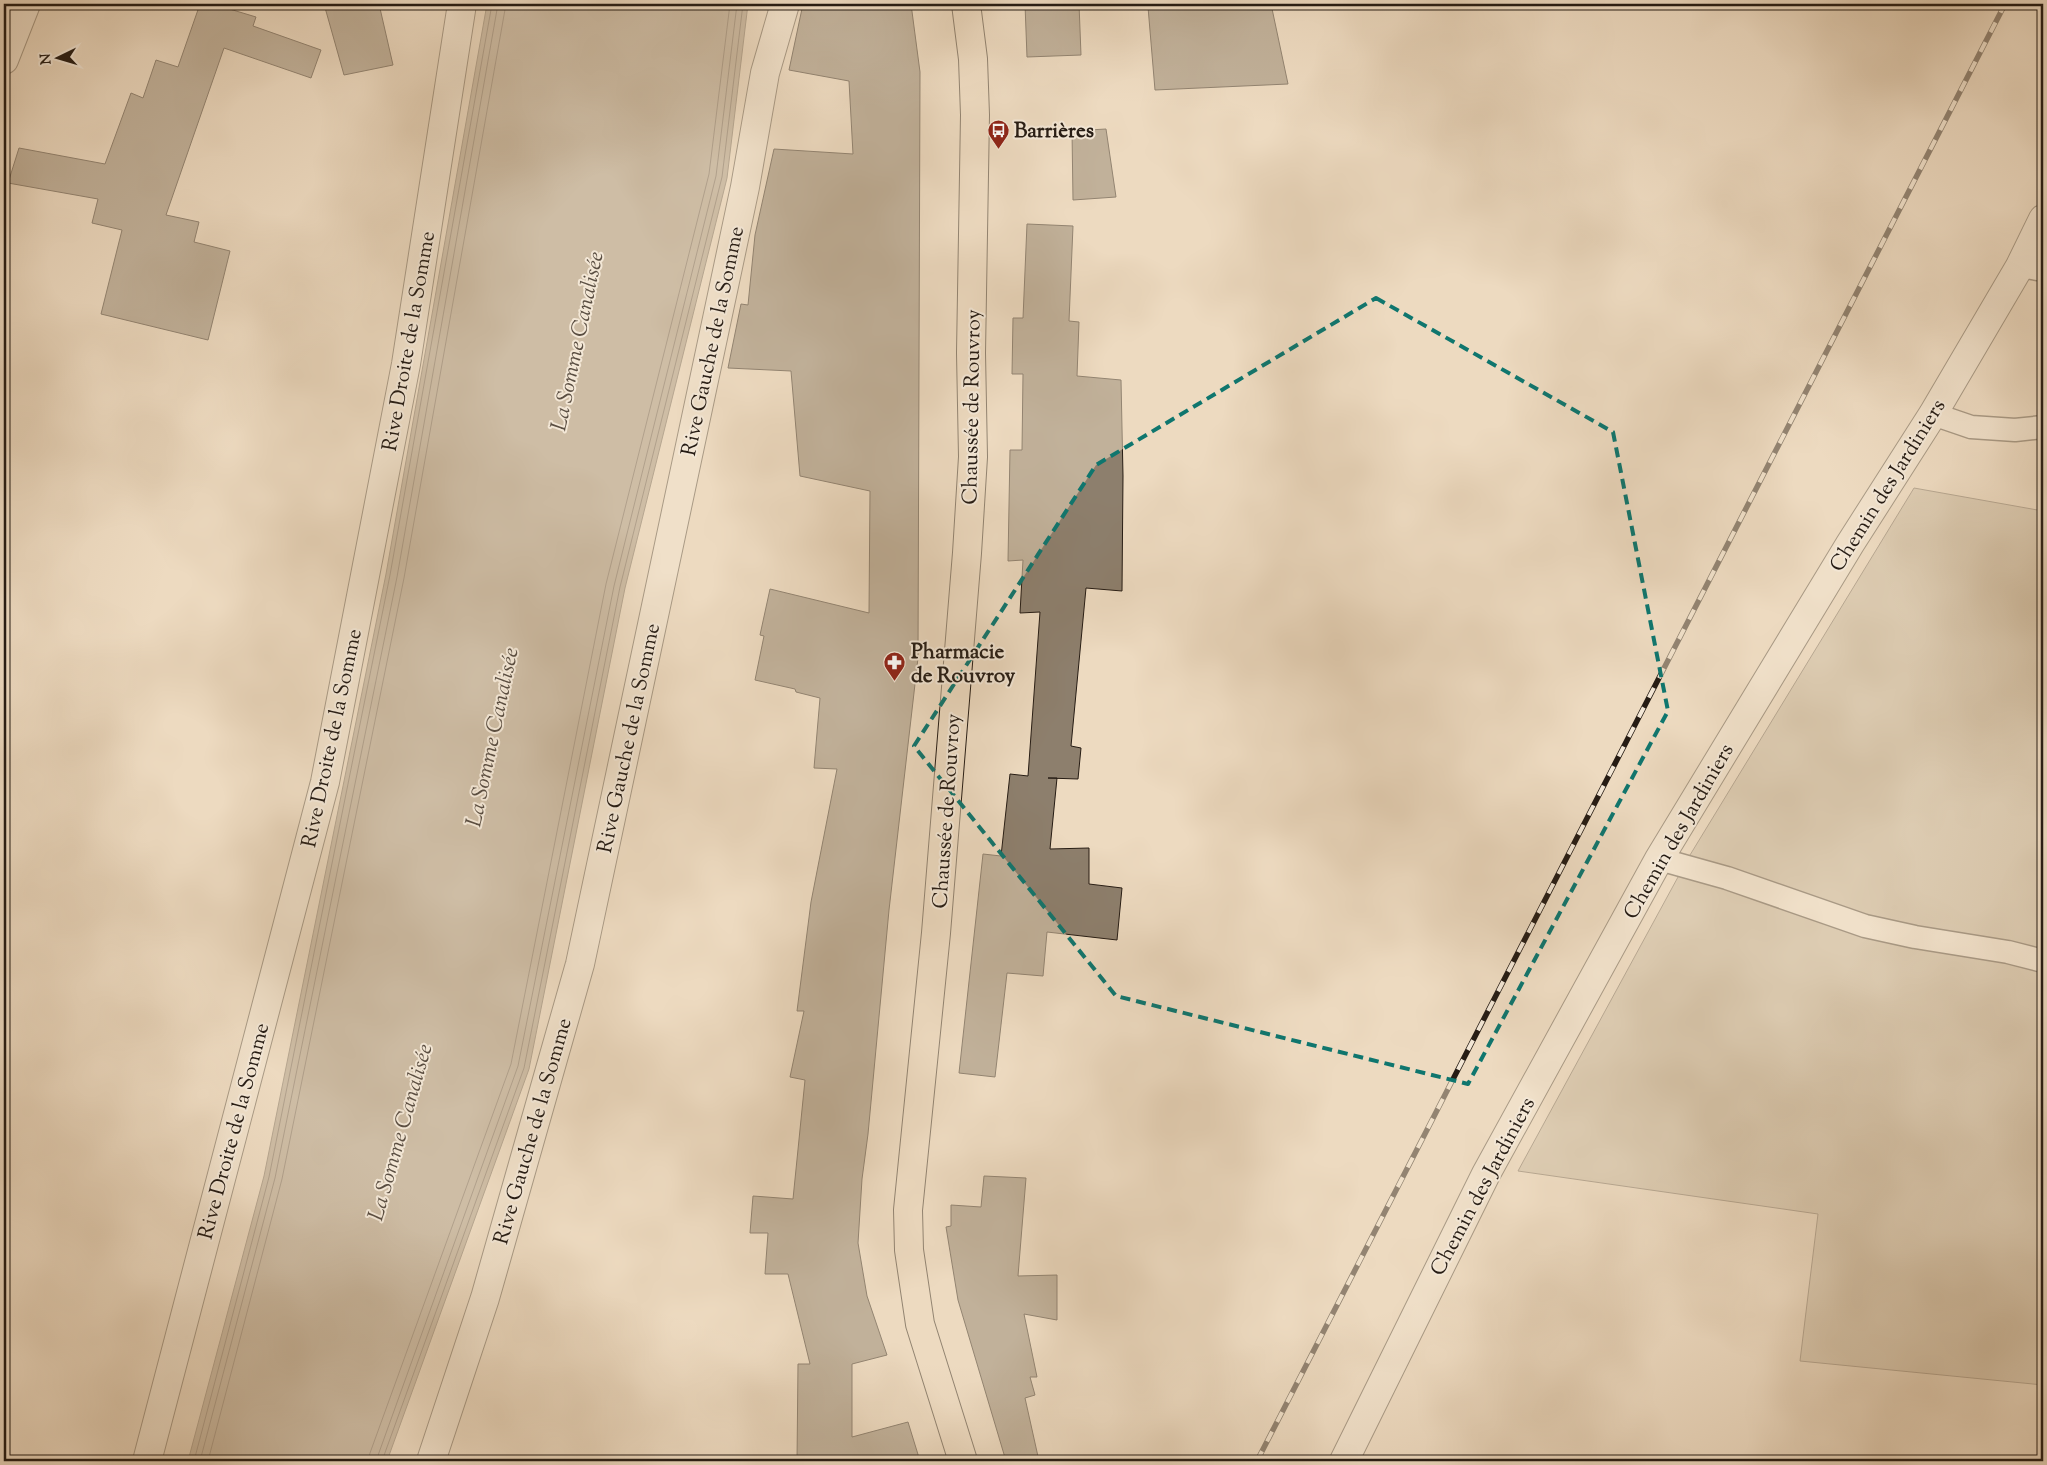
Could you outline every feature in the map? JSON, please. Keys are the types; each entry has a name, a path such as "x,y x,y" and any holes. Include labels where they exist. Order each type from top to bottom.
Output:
{"main road":[{"name":"Chaussée de Rouvroy","path":"963,1461 920,1324 909,1250 908,1210 937,923 973,457 971,353 975,115 973,59 966,4"}],"street":[{"path":"4,60 26,4"},
{"name":"Rive Droite de la Somme","path":"147,1461 325,782 406,364 462,4"},
{"name":"Rive Gauche de la Somme","path":"431,1461 485,1298 580,964 743,197 764,74 785,4"},
{"name":"Chemin des Jardiniers","path":"1344,1461 1486,1174 1659,859 1850,544 1933,414 2032,268 2043,220"}],"lane":[{"path":"1933,414 1971,428 2016,430 2043,427"},
{"path":"1659,859 1727,878 1865,926 1915,938 2008,952 2043,961"}],"highlighted area":[{"path":"1376,298 1613,432 1668,711 1468,1084 1116,996 914,746 1096,465"}],"shaded area":[{"path":"1914,488 2043,511 2043,1385 1800,1361 1818,1214 1518,1171 1690,855"}],"water":[{"name":"La Somme Canalisée","path":"487,4 748,4 727,178 625,588 529,1069 387,1461 188,1461 264,1176 386,574"}],"building":[{"path":"200,4 213,4 256,17 253,26 321,50 311,78 224,48 166,215 199,222 194,242 230,251 208,340 101,314 122,230 92,223 98,199 8,183 19,148 105,164 131,93 143,98 156,60 178,67"},
{"path":"324,4 379,4 393,65 344,75"},
{"path":"803,4 911,4 920,72 918,658 889,910 862,1179 858,1243 867,1296 887,1355 852,1364 852,1437 908,1422 920,1461 797,1461 798,1364 810,1364 788,1274 765,1274 768,1233 750,1233 753,1196 793,1199 805,1080 790,1077 804,1011 797,1011 811,902 837,769 814,768 820,698 796,692 795,689 755,680 764,636 760,635 770,589 869,613 870,491 800,476 791,371 728,368 741,304 748,305 755,235 774,149 853,154 849,81 789,70"},
{"path":"1025,4 1079,4 1081,55 1027,57"},
{"path":"1271,4 1288,84 1155,90 1148,7"},
{"path":"1106,129 1116,197 1073,200 1072,131"},
{"path":"1027,224 1073,226 1069,321 1079,322 1077,376 1121,380 1123,476 1122,591 1086,588 1071,746 1081,748 1078,779 1057,778 1050,849 1089,848 1089,884 1122,888 1117,940 1047,932 1043,976 1007,973 995,1077 959,1073 983,854 1001,856 1010,774 1028,776 1040,612 1020,613 1023,560 1008,561 1010,450 1022,450 1023,374 1012,374 1013,318 1023,318"},
{"path":"984,1176 1026,1178 1018,1276 1057,1275 1057,1320 1024,1314 1037,1377 1030,1377 1035,1395 1025,1398 1039,1461 1006,1461 958,1300 946,1227 951,1226 951,1205 981,1207"}],"railway":[{"path":"1257,1461 2005,4"}],"place":[{"name":"Barrières","path":"998,149"},
{"name":"Pharmacie de Rouvroy","path":"895,682"}]}
